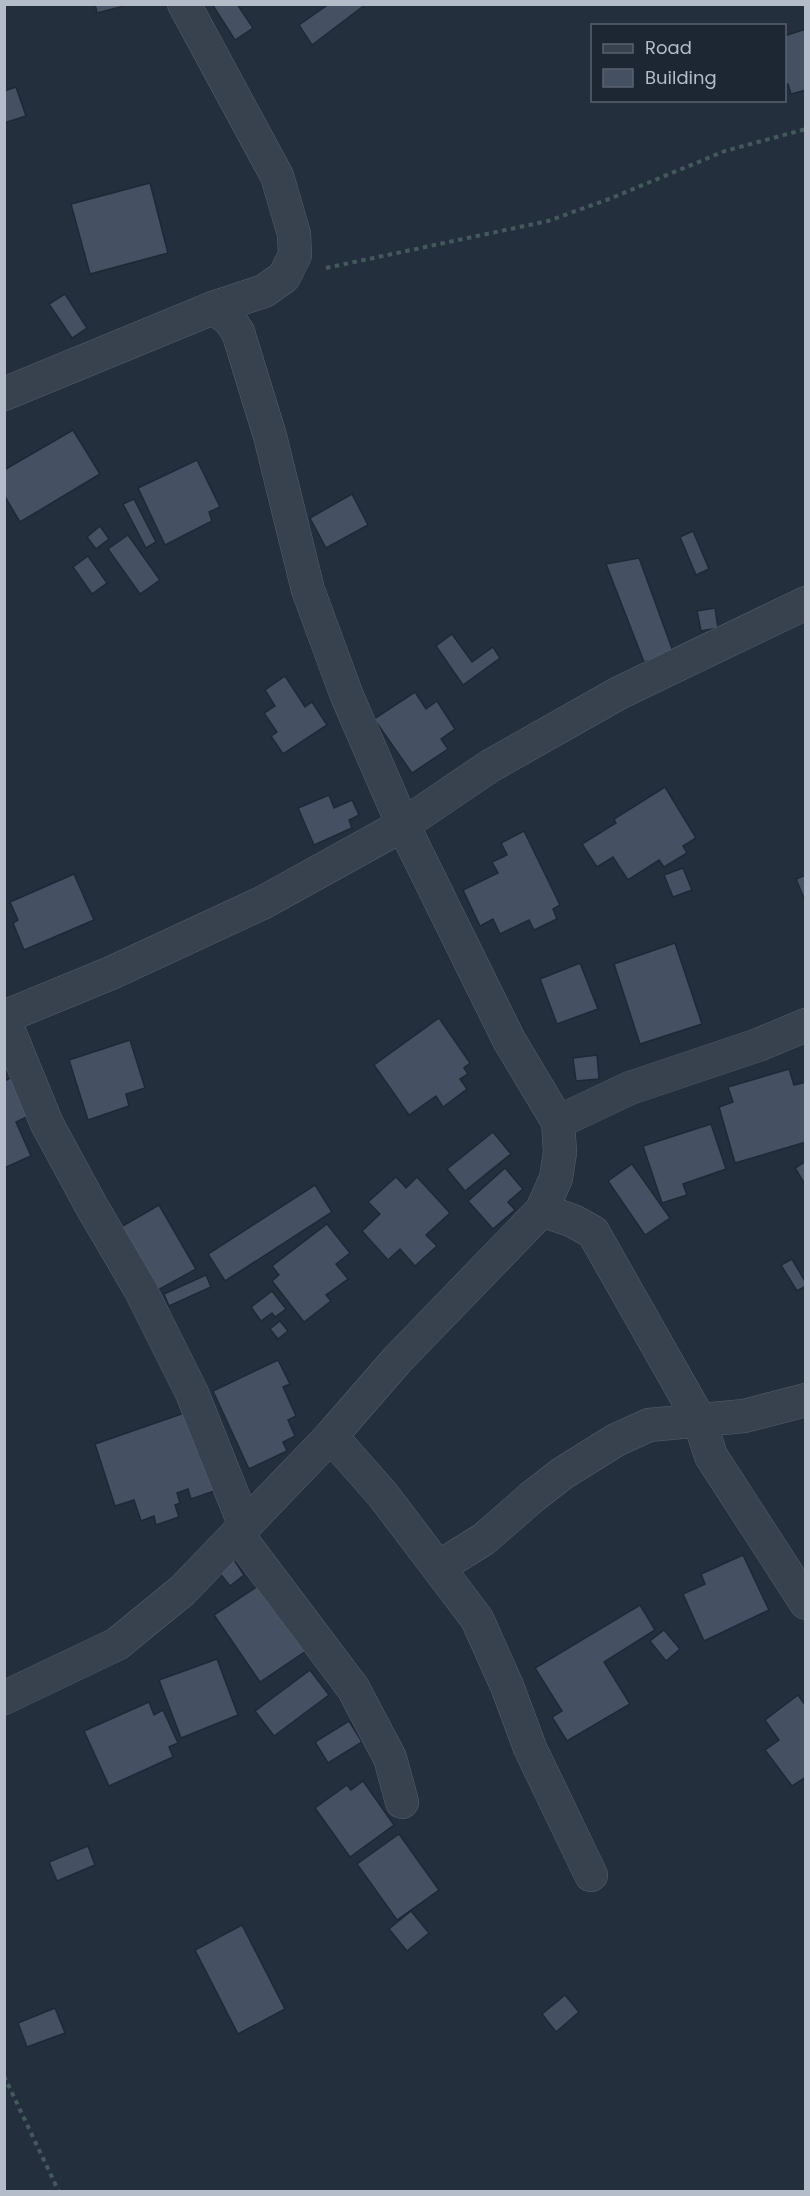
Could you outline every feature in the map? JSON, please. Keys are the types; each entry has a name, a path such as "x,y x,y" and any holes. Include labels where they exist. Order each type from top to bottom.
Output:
{"street":[{"path":"4,394 213,308 264,291 284,277 295,255 294,234 278,176 183,4"},
{"path":"4,1698 117,1644 183,1590 331,1436 397,1360 542,1210 556,1178 560,1152 558,1122 509,1040 403,825 347,696 308,590 270,436 238,333 229,319 213,308"},
{"path":"402,1802 390,1758 353,1688 241,1530 192,1393 140,1289 47,1124 4,1018 111,974 262,903 403,825 490,766 619,693 806,603"},
{"path":"558,1122 630,1088 758,1045 806,1025"},
{"path":"542,1210 573,1221 593,1232 699,1419 711,1456 806,1603"},
{"path":"440,1567 484,1539 563,1473 616,1440 649,1425 744,1416 806,1400"},
{"path":"331,1436 383,1495 440,1567 477,1619 507,1686 530,1748 591,1875"}],"path":[{"path":"284,277 548,221 609,199 725,151 806,129"},
{"path":"4,2076 59,2192"}],"building":[{"path":"95,4 132,4 97,13"},
{"path":"212,4 237,4 253,28 235,40"},
{"path":"329,4 366,4 312,45 299,25"},
{"path":"806,29 806,90 791,94 788,84 786,85 786,35"},
{"path":"16,87 26,116 4,123 4,91"},
{"path":"150,183 168,253 90,274 71,204"},
{"path":"65,294 87,328 72,338 49,304"},
{"path":"73,430 100,474 20,522 4,495 4,470"},
{"path":"197,460 220,507 209,512 212,521 165,545 138,488"},
{"path":"352,494 368,525 326,548 310,518"},
{"path":"134,499 156,542 146,548 123,504"},
{"path":"100,526 109,539 96,549 87,537"},
{"path":"693,531 709,569 696,575 680,537"},
{"path":"128,535 160,580 140,594 108,549"},
{"path":"88,556 107,583 92,594 73,567"},
{"path":"639,558 674,654 644,662 606,564"},
{"path":"715,608 718,628 701,631 697,611"},
{"path":"452,634 472,662 493,647 500,658 463,685 436,646"},
{"path":"285,676 305,707 312,702 327,725 283,754 271,736 277,732 264,713 275,706 265,690"},
{"path":"415,692 426,709 437,701 455,729 441,739 448,749 412,773 374,719"},
{"path":"665,787 696,838 683,846 687,853 664,867 659,860 628,880 613,857 597,867 582,844 616,823 614,819"},
{"path":"329,795 334,808 352,800 359,815 349,820 352,828 314,845 298,808"},
{"path":"524,831 560,905 553,909 557,919 534,930 529,920 500,934 493,919 480,926 463,890 498,873 492,862 507,855 501,843"},
{"path":"683,868 692,890 673,897 664,875"},
{"path":"74,874 94,920 24,950 13,923 18,920 10,902"},
{"path":"806,875 806,903 796,879"},
{"path":"675,943 702,1024 640,1044 614,964"},
{"path":"580,963 598,1009 557,1024 540,979"},
{"path":"439,1018 470,1063 464,1068 468,1074 460,1079 467,1089 443,1107 436,1096 409,1115 374,1065"},
{"path":"130,1040 145,1088 126,1094 129,1106 88,1120 69,1060"},
{"path":"597,1055 599,1079 576,1081 573,1058"},
{"path":"789,1069 794,1085 806,1082 806,1142 735,1163 719,1107 733,1102 728,1087"},
{"path":"17,1075 35,1113 16,1122 31,1156 4,1168 4,1081"},
{"path":"711,1124 726,1169 683,1184 687,1195 662,1203 643,1146"},
{"path":"493,1132 511,1154 465,1191 447,1169"},
{"path":"806,1161 806,1186 795,1168"},
{"path":"632,1164 670,1218 645,1235 608,1181"},
{"path":"505,1168 523,1189 508,1202 515,1210 493,1229 468,1201"},
{"path":"396,1177 406,1188 417,1177 450,1213 426,1235 437,1246 415,1266 400,1249 388,1260 362,1231 380,1214 368,1202"},
{"path":"315,1185 332,1212 225,1281 208,1254"},
{"path":"159,1205 196,1269 158,1290 121,1227"},
{"path":"327,1224 350,1253 336,1264 348,1279 326,1295 331,1301 304,1322 272,1281 279,1275 272,1266"},
{"path":"792,1259 806,1283 806,1286 797,1291 781,1265"},
{"path":"206,1275 211,1287 169,1306 164,1294"},
{"path":"272,1291 286,1309 275,1317 272,1313 261,1321 251,1307"},
{"path":"280,1321 288,1331 278,1339 270,1329"},
{"path":"278,1360 290,1384 283,1387 296,1416 288,1420 295,1436 283,1442 287,1451 249,1469 213,1391"},
{"path":"190,1411 217,1490 191,1499 188,1489 177,1493 180,1503 175,1505 179,1517 156,1525 154,1516 141,1521 134,1500 115,1506 95,1444"},
{"path":"743,1555 769,1610 704,1641 683,1594 705,1584 701,1574"},
{"path":"234,1560 244,1575 230,1586 218,1571"},
{"path":"261,1584 306,1651 260,1682 214,1615"},
{"path":"640,1605 655,1630 604,1662 630,1704 567,1741 552,1717 562,1711 535,1668"},
{"path":"664,1630 680,1649 666,1661 650,1641"},
{"path":"217,1659 238,1715 181,1738 159,1680"},
{"path":"310,1670 329,1695 274,1736 255,1711"},
{"path":"798,1695 806,1706 806,1777 792,1786 765,1750 779,1740 765,1720"},
{"path":"149,1702 154,1715 163,1710 178,1743 169,1747 173,1757 109,1786 84,1731"},
{"path":"349,1721 362,1742 328,1763 315,1742"},
{"path":"363,1781 394,1825 350,1857 315,1808 347,1785 351,1790"},
{"path":"399,1834 439,1890 397,1920 357,1864"},
{"path":"88,1846 95,1865 57,1881 49,1862"},
{"path":"411,1911 429,1933 407,1951 389,1929"},
{"path":"242,1925 285,2009 238,2034 195,1950"},
{"path":"565,1995 579,2012 556,2032 542,2014"},
{"path":"55,2008 65,2033 27,2047 18,2023"}]}
